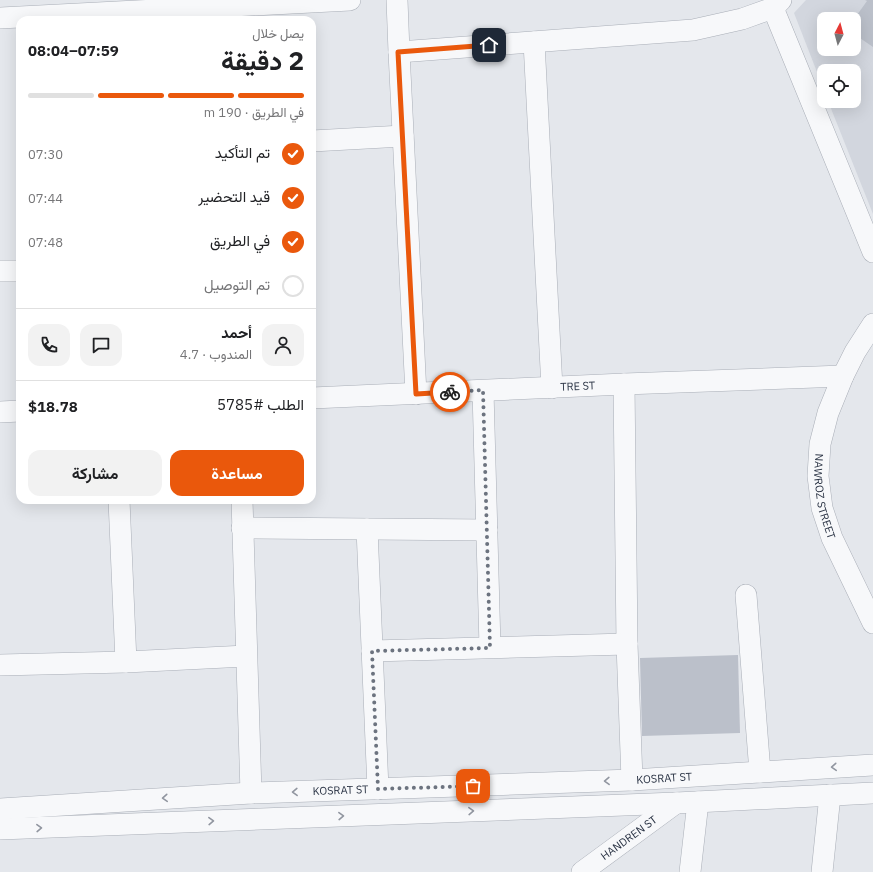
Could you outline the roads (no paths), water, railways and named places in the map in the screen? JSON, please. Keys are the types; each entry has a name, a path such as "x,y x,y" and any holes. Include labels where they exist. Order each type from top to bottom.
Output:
{"street":[{"path":"93,16 134,6 350,0"},
{"path":"397,0 398,52 416,394"},
{"path":"398,52 693,30 742,19 777,4 873,252"},
{"path":"0,18 16,18"},
{"path":"534,42 552,388"},
{"path":"316,141 403,136"},
{"path":"0,271 16,271"},
{"name":"NAWROZ STREET","path":"873,324 855,352 843,376 828,413 820,444 818,476 822,508 832,538 873,623"},
{"name":"TRE ST","path":"316,398 843,376"},
{"path":"624,384 627,644 632,780"},
{"path":"483,390 490,648"},
{"path":"0,412 16,411"},
{"path":"119,504 126,662"},
{"path":"242,504 246,656 252,793"},
{"path":"242,528 487,530"},
{"path":"367,529 378,789"},
{"path":"746,595 760,772"},
{"path":"372,651 627,644"},
{"path":"0,665 126,662 246,656"},
{"name":"KOSRAT ST","path":"0,809 252,793 632,780 871,764"},
{"path":"0,829 676,803 873,793"},
{"path":"822,872 830,795"},
{"path":"690,872 698,802"},
{"name":"HANDREN ST","path":"582,872 676,803"}]}
